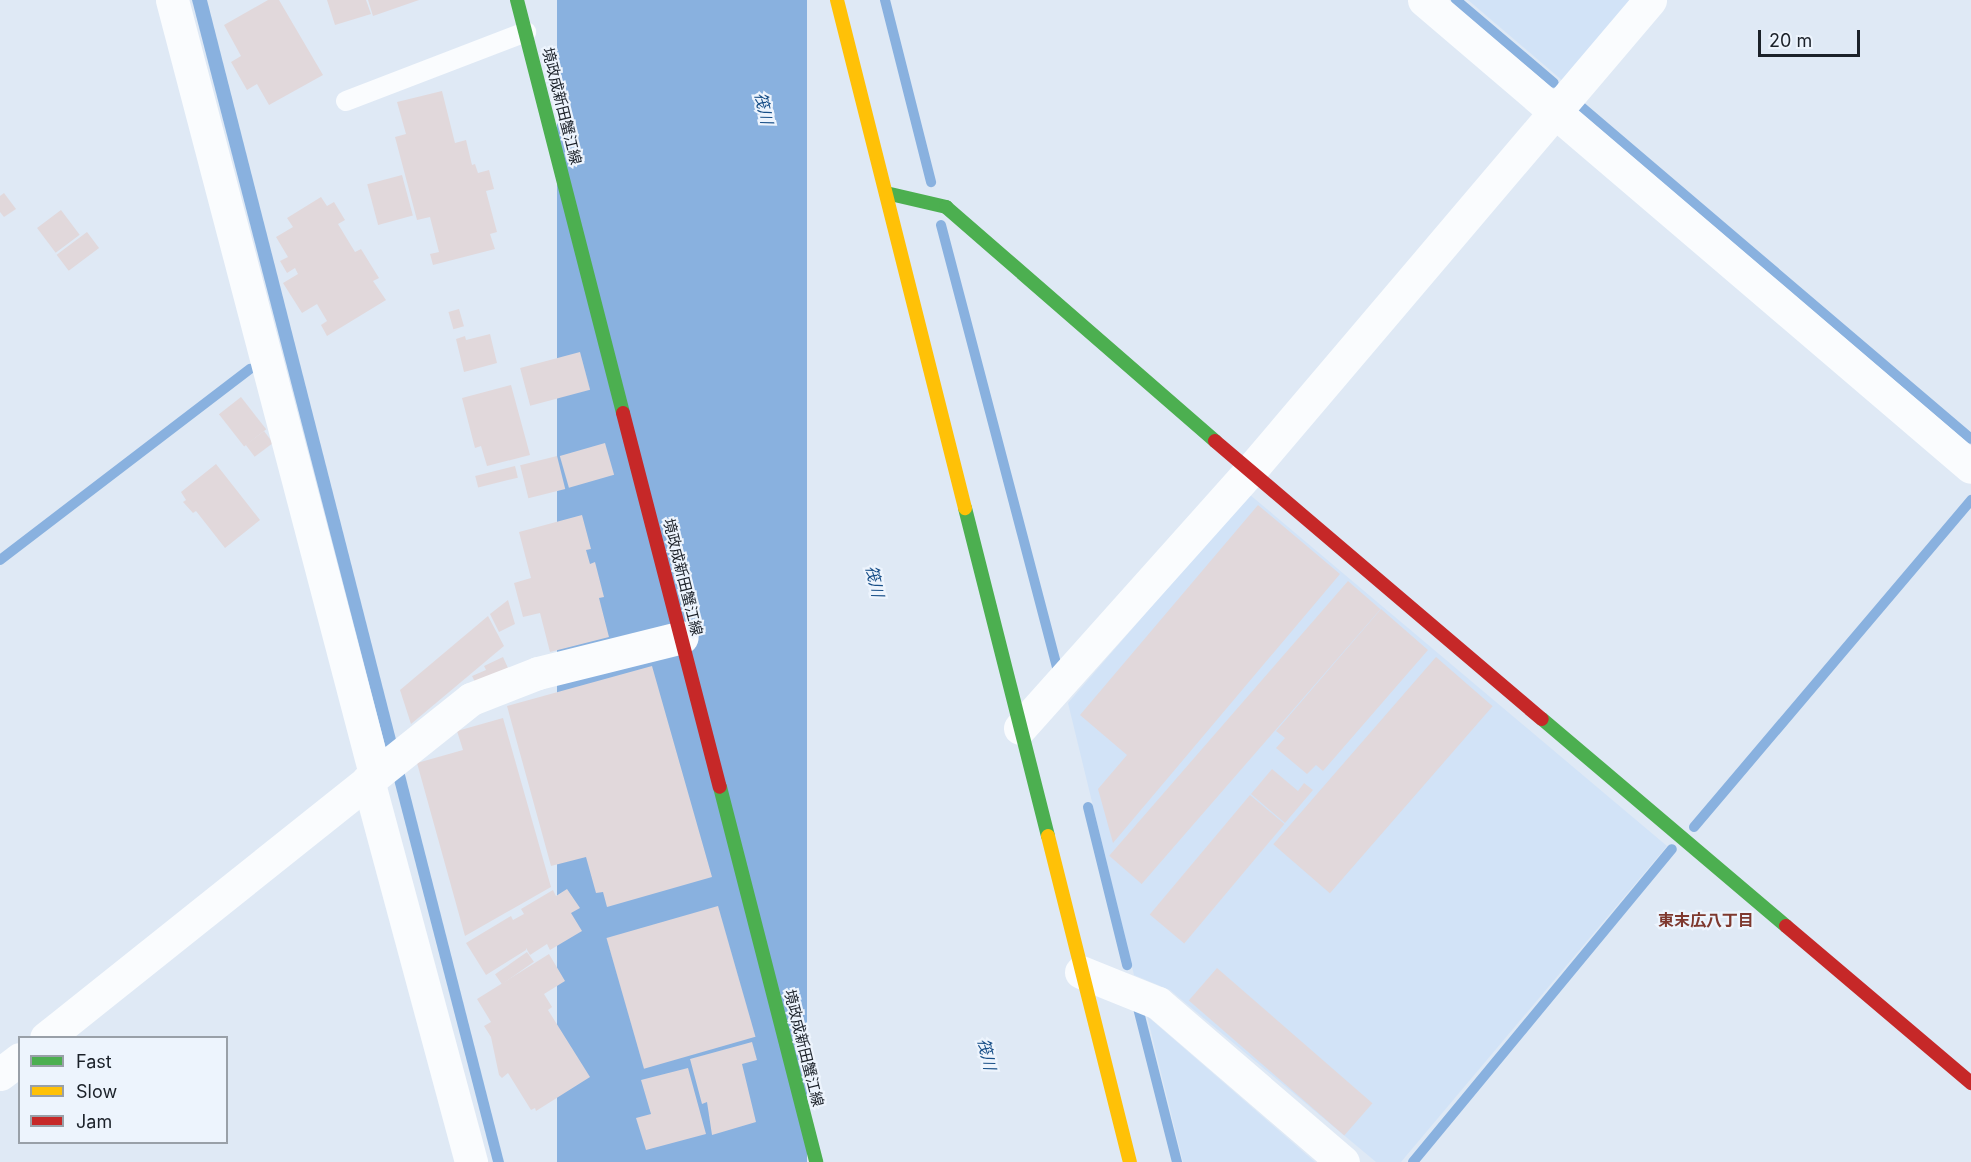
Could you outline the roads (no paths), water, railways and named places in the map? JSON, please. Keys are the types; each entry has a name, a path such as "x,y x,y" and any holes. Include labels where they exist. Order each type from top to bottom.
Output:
{"street":[{"path":"172,0 383,768 471,1162"},
{"name":"境政成新田蟹江線","path":"518,0 816,1162"},
{"path":"837,0 1130,1162"},
{"path":"1424,0 1971,467"},
{"path":"1020,728 1250,471 1650,0"},
{"path":"886,193 946,207 1250,471 1971,1083"},
{"path":"48,1036 471,699 538,673 682,637"},
{"path":"1081,972 1158,1003 1343,1162"},
{"path":"0,1074 18,1060"}],"lane":[{"path":"346,101 526,32"}],"water":[{"path":"192,0 207,0 504,1162 493,1162"},
{"name":"筏川","path":"557,0 807,0 807,1162 557,1162"}],"waterway":[{"path":"885,0 931,182"},
{"path":"1456,0 1554,83"},
{"path":"1578,104 1971,439"},
{"path":"941,225 1058,672"},
{"path":"0,560 250,369"},
{"path":"1694,827 1971,500"},
{"path":"1088,807 1127,965"},
{"path":"1413,1162 1672,849"},
{"path":"1138,1008 1177,1162"}],"district":[{"name":"東末広八丁目","path":"1706,920"}]}
